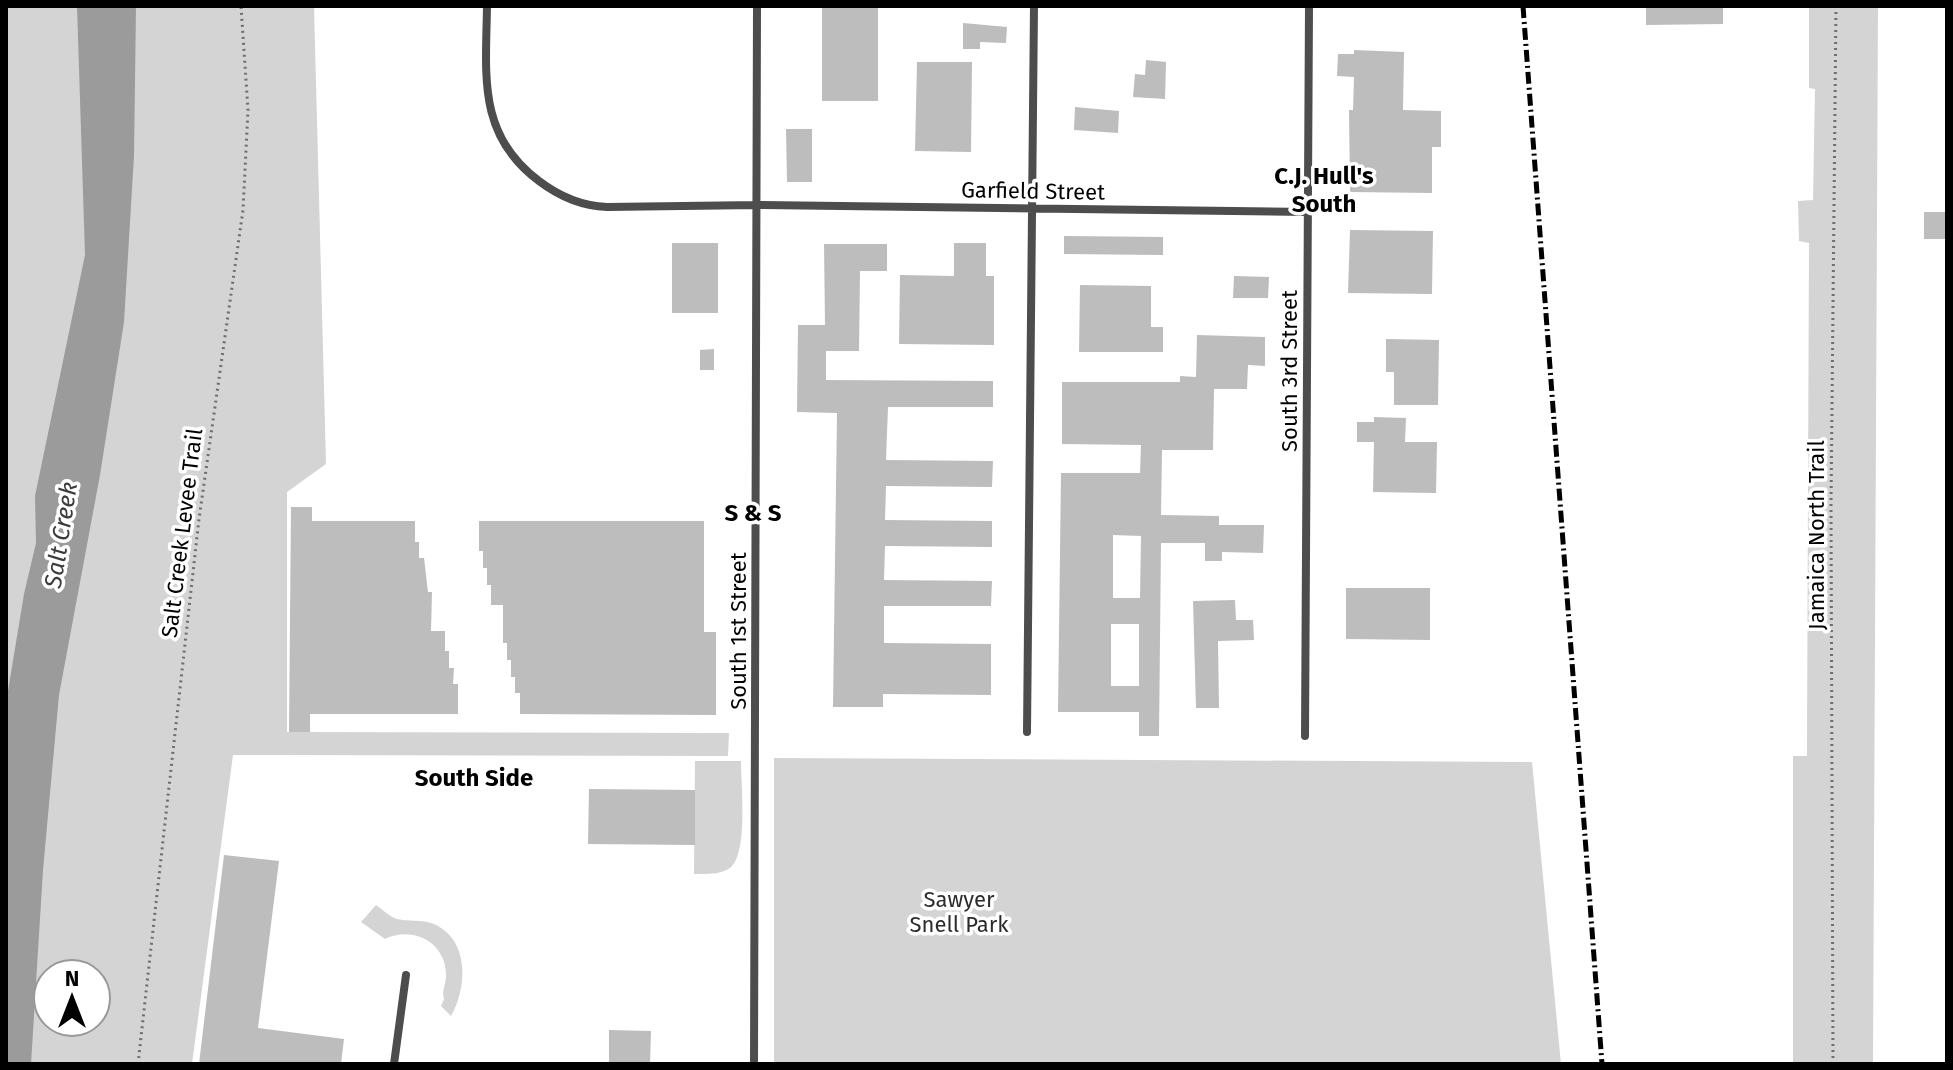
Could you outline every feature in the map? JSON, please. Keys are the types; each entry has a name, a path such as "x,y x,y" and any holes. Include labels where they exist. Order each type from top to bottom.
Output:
{"street":[{"name":"Garfield Street","path":"487,6 487,90 499,137 516,162 535,178 565,198 583,205 1308,212"},
{"name":"South 1st Street","path":"754,1064 757,6"},
{"path":"1027,732 1034,6"},
{"name":"South 3rd Street","path":"1305,736 1309,6"},
{"path":"394,1064 406,975"}],"path":[{"name":"Salt Creek Levee Trail","path":"138,1064 199,519 243,210 248,110 241,6"},
{"name":"Jamaica North Trail","path":"1833,1064 1831,490 1836,6"}],"green space":[{"path":"6,6 314,6 326,464 287,492 287,732 729,733 728,756 233,755 192,1064 6,1064"},
{"path":"1809,6 1878,6 1873,1064 1793,1064 1793,756 1807,756 1809,243 1799,241 1798,201 1813,200 1815,89 1809,88"},
{"name":"Sawyer Snell Park","path":"774,758 1532,762 1561,1064 774,1064"},
{"path":"695,761 741,761 740,847 731,867 718,873 694,874"},
{"path":"376,905 397,919 434,924 446,931 454,941 462,966 462,979 451,1016 441,1006 446,977 440,953 425,939 406,934 385,939 361,922"}],"water":[{"name":"Salt Creek","path":"77,6 136,6 134,156 124,322 100,475 59,695 38,958 32,958 31,1064 6,1064 6,703 36,543 35,496 85,255"}],"building":[{"path":"822,6 878,6 878,101 822,101"},
{"path":"1646,6 1723,6 1723,24 1646,25"},
{"path":"963,23 1007,27 1006,43 980,42 980,49 963,49"},
{"path":"1354,50 1404,52 1403,110 1441,111 1441,147 1432,147 1432,193 1350,192 1349,110 1353,110 1354,77 1337,76 1338,54 1354,54"},
{"path":"1146,60 1166,62 1165,99 1133,97 1135,74 1145,75"},
{"path":"917,62 972,62 971,152 915,151"},
{"path":"1075,107 1119,111 1118,133 1074,130"},
{"path":"786,129 812,129 812,182 787,182"},
{"path":"1924,212 1947,212 1947,239 1924,239"},
{"path":"1350,230 1433,231 1432,294 1348,293"},
{"path":"1064,236 1163,237 1163,255 1064,254"},
{"path":"672,243 718,243 718,313 672,313"},
{"path":"954,243 986,243 986,276 994,276 994,345 899,344 900,275 954,276"},
{"path":"824,244 887,244 887,271 860,271 859,351 826,351 826,380 993,381 993,407 888,407 886,460 993,461 992,487 886,486 885,520 992,521 992,547 885,546 884,580 992,581 991,606 884,606 884,643 991,644 991,695 883,694 883,707 833,707 837,413 797,412 798,325 825,325"},
{"path":"1234,276 1269,277 1268,298 1233,298"},
{"path":"1080,285 1151,286 1151,327 1163,327 1163,352 1079,352"},
{"path":"1197,335 1265,337 1265,366 1248,365 1247,389 1214,389 1213,450 1162,450 1161,515 1219,516 1219,525 1264,525 1263,553 1222,552 1222,561 1205,561 1205,543 1161,543 1159,736 1139,736 1139,712 1058,712 1061,473 1140,473 1141,445 1062,444 1062,382 1180,382 1180,376 1196,377","holes":["1113,535 1141,536 1140,598 1113,598","1111,624 1139,624 1139,686 1111,686"]},
{"path":"1386,339 1439,340 1438,405 1394,405 1394,372 1386,372"},
{"path":"714,349 714,370 700,370 700,350"},
{"path":"1374,417 1406,418 1405,442 1437,442 1436,493 1373,492 1374,442 1357,442 1357,422 1374,422"},
{"path":"291,507 312,507 312,521 415,521 415,542 419,542 419,558 424,558 428,592 432,592 431,631 445,631 449,668 454,668 453,684 458,684 458,714 310,714 310,732 289,732"},
{"path":"479,521 704,521 704,632 716,632 716,715 520,714 520,693 515,693 511,660 507,660 507,643 503,643 503,605 491,605 491,585 487,585 487,568 483,568 483,551 479,551"},
{"path":"1346,588 1430,588 1430,640 1346,639"},
{"path":"1235,600 1236,620 1253,620 1254,640 1218,641 1219,708 1196,708 1193,601"},
{"path":"589,789 695,790 695,845 588,844"},
{"path":"224,855 279,861 258,1028 344,1039 341,1064 199,1064"},
{"path":"609,1030 651,1031 650,1064 609,1064"}],"railway":[{"path":"1523,6 1602,1064"}],"district":[{"name":"C.J. Hull's South","path":"1324,190"},
{"name":"S & S","path":"753,513"},
{"name":"South Side","path":"474,778"}]}
